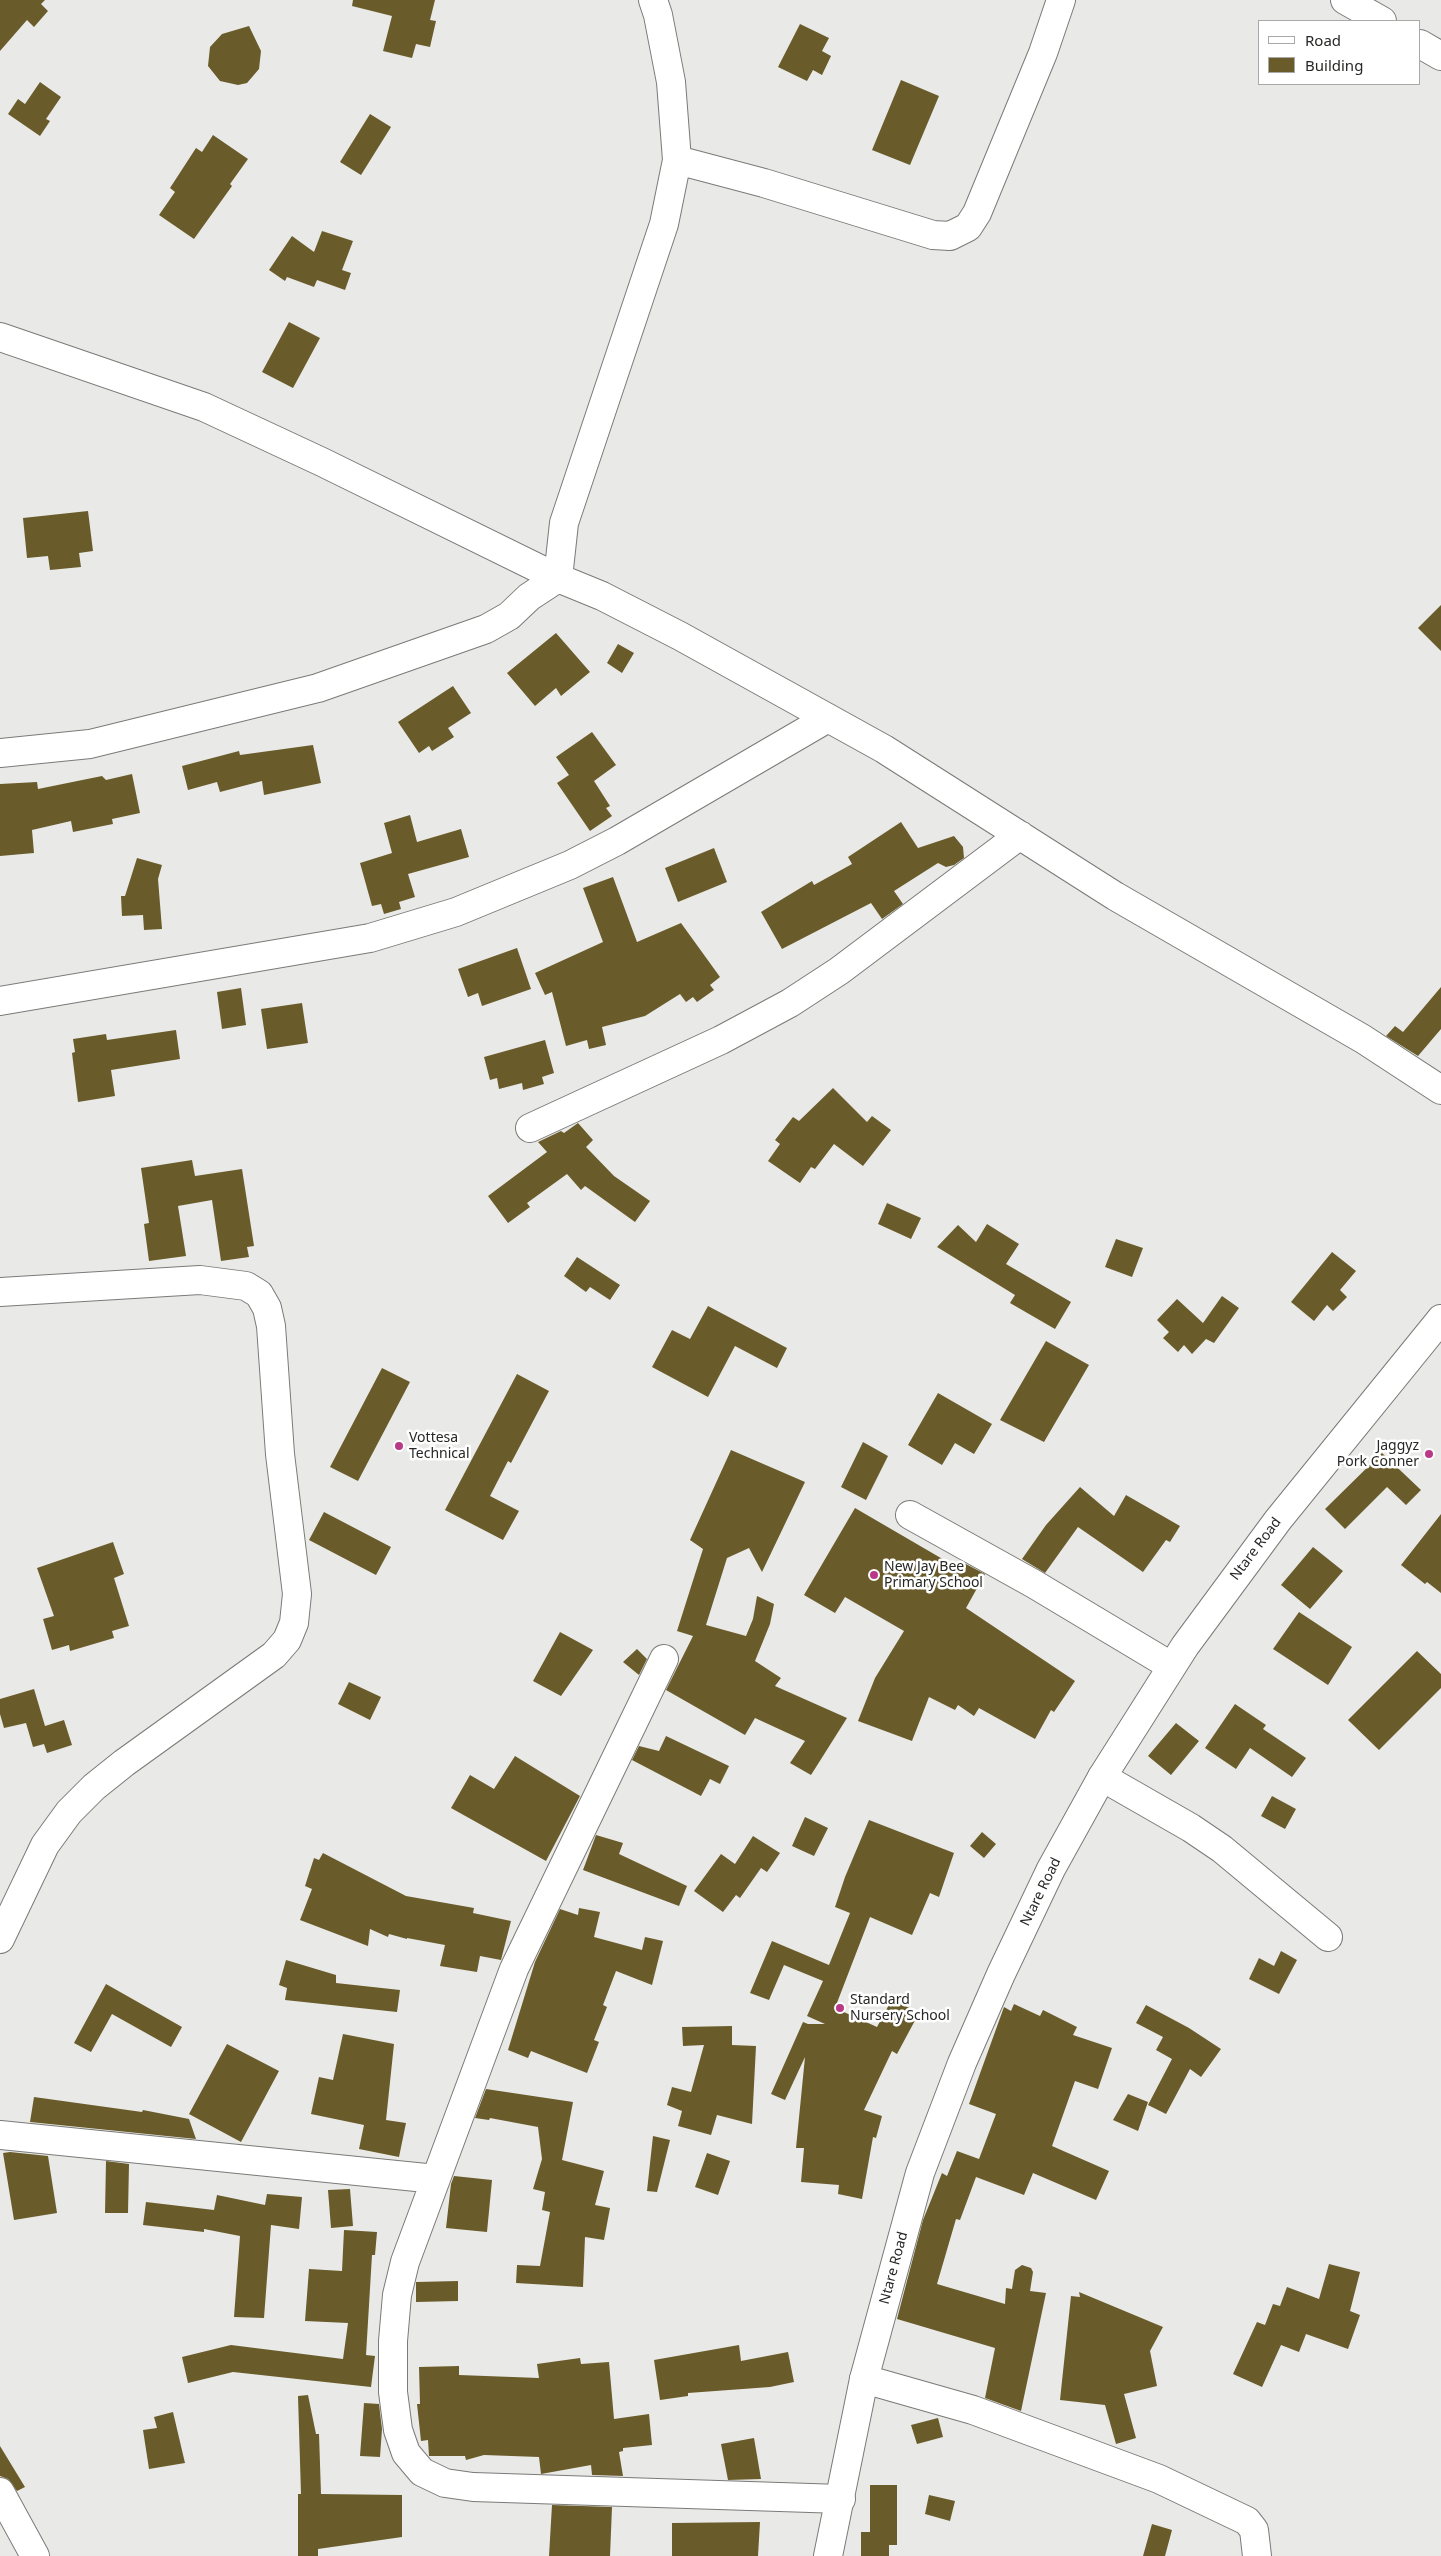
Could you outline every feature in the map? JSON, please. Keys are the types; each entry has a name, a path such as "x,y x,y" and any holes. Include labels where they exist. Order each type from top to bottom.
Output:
{"street":[{"path":"558,578 560,549 566,514 664,224 677,160 671,82 658,15 653,0"},
{"path":"677,160 764,183 933,235 950,236 968,227 977,213 1043,53 1061,0"},
{"path":"1345,0 1380,20"},
{"path":"1421,45 1441,56"},
{"path":"0,338 204,407 322,462 558,578 602,596 663,627 884,749 1115,896 1363,1039 1441,1090"},
{"path":"0,753 90,744 318,688 486,629 509,616 529,597 558,578"},
{"path":"0,1001 370,938 456,912 570,865 617,840 828,718"},
{"path":"530,1128 721,1040 790,1003 839,971 1020,835"},
{"path":"0,1292 200,1280 246,1286 259,1294 267,1308 271,1326 280,1454 297,1594 294,1623 287,1640 274,1655 124,1764 94,1787 69,1812 45,1845 0,1939"},
{"name":"Ntare Road","path":"828,2556 841,2500 864,2379 920,2173 962,2063 1001,1974 1052,1869 1102,1777 1171,1666 1278,1520 1441,1319"},
{"path":"910,1515 1034,1584 1171,1666"},
{"path":"664,1659 514,1969 404,2262 397,2295 394,2340 394,2392 398,2430 406,2453 422,2472 445,2483 473,2487 841,2500"},
{"path":"1102,1777 1191,1828 1222,1849 1328,1937"},
{"path":"0,2135 436,2179"},
{"path":"864,2379 981,2412 1159,2479 1247,2521 1254,2530 1258,2556"},
{"path":"0,2492 35,2556"}],"building":[{"path":"0,0 45,0 41,4 48,11 34,27 27,20 0,51"},
{"path":"353,0 435,0 430,20 436,21 430,47 416,44 412,58 383,51 392,16 352,6"},
{"path":"800,24 829,38 822,51 831,56 822,75 813,70 807,81 778,67"},
{"path":"249,26 261,51 259,69 247,83 238,85 220,81 208,66 210,47 222,34"},
{"path":"901,80 939,96 910,165 872,150"},
{"path":"40,82 61,97 46,119 50,121 40,136 8,114 18,99 25,104"},
{"path":"370,114 391,127 361,175 340,162"},
{"path":"213,135 248,159 230,184 232,186 194,239 159,215 175,192 170,188 196,148 202,152"},
{"path":"322,231 353,241 342,270 351,273 345,290 317,280 314,287 287,277 285,281 269,270 292,236 314,252"},
{"path":"289,322 320,338 293,388 262,372"},
{"path":"88,511 93,551 79,553 81,567 50,570 48,556 27,558 23,518"},
{"path":"1441,605 1441,651 1418,628"},
{"path":"556,633 590,672 561,696 556,688 535,706 507,673"},
{"path":"618,644 634,653 622,673 607,663"},
{"path":"453,686 471,713 448,728 454,737 432,751 429,746 419,753 398,722"},
{"path":"592,732 616,765 594,781 610,806 606,808 612,816 590,831 557,783 569,775 556,757"},
{"path":"313,745 321,783 264,795 262,781 220,792 217,782 188,790 182,766 239,751 240,755"},
{"path":"132,774 140,813 112,819 113,824 73,832 71,821 32,830 34,853 0,856 0,784 37,782 38,789 102,776 106,780"},
{"path":"410,815 417,842 461,829 469,857 408,874 415,897 399,902 401,909 384,914 381,904 372,906 360,863 392,853 384,823"},
{"path":"901,822 918,848 954,836 963,847 964,858 954,865 946,867 938,863 894,891 903,904 882,919 871,903 782,949 761,912 812,881 814,885 852,864 848,857"},
{"path":"714,848 727,882 678,902 665,868"},
{"path":"137,858 162,865 158,879 162,929 144,930 143,915 122,916 121,896 125,896"},
{"path":"613,877 637,942 681,923 720,977 710,985 714,990 697,1002 693,997 686,1002 680,994 645,1016 602,1027 606,1045 589,1049 587,1040 566,1046 552,992 545,995 535,973 603,942 583,888"},
{"path":"517,948 531,989 482,1006 478,993 468,997 458,969"},
{"path":"1441,987 1441,1029 1418,1056 1386,1036 1395,1026 1403,1032"},
{"path":"241,988 246,1025 222,1029 217,992"},
{"path":"302,1003 308,1043 267,1049 261,1009"},
{"path":"176,1030 180,1059 111,1070 115,1096 78,1102 72,1053 75,1052 73,1039 106,1034 107,1040"},
{"path":"545,1040 554,1073 542,1077 544,1084 523,1090 522,1083 499,1089 497,1078 490,1080 484,1057"},
{"path":"833,1088 867,1122 872,1116 891,1130 863,1166 834,1144 815,1169 811,1167 800,1183 768,1161 780,1144 775,1140 793,1117 799,1121"},
{"path":"578,1123 593,1140 586,1147 614,1176 650,1201 635,1222 585,1186 581,1190 567,1174 527,1203 530,1207 508,1223 488,1196 547,1152 538,1142 561,1131 564,1133"},
{"path":"192,1160 195,1176 242,1169 254,1246 247,1247 249,1257 221,1261 212,1200 178,1206 186,1256 149,1261 144,1224 149,1223 141,1168"},
{"path":"887,1203 921,1218 911,1239 878,1224"},
{"path":"987,1224 1019,1244 1006,1264 1071,1302 1055,1329 1010,1303 1015,1295 937,1247 958,1225 976,1242"},
{"path":"1116,1239 1143,1248 1132,1277 1105,1267"},
{"path":"1332,1252 1356,1271 1340,1290 1347,1297 1333,1311 1327,1305 1314,1321 1291,1302"},
{"path":"577,1257 620,1285 610,1300 590,1287 586,1292 564,1276"},
{"path":"1222,1296 1239,1308 1214,1343 1206,1339 1192,1354 1184,1345 1178,1352 1163,1338 1169,1332 1157,1320 1177,1299 1203,1323"},
{"path":"708,1306 787,1348 777,1368 735,1346 708,1397 652,1367 672,1330 690,1339"},
{"path":"1046,1341 1089,1365 1044,1442 1000,1420"},
{"path":"382,1368 410,1382 358,1481 330,1467"},
{"path":"517,1374 549,1391 511,1463 508,1461 490,1496 519,1511 503,1540 445,1510"},
{"path":"938,1393 992,1424 974,1454 955,1443 942,1465 908,1445"},
{"path":"863,1442 888,1456 866,1500 841,1487"},
{"path":"731,1450 805,1482 762,1572 749,1548 727,1558 706,1625 746,1636 753,1619 757,1596 774,1604 770,1624 755,1661 781,1678 775,1686 847,1718 811,1775 790,1763 805,1741 755,1718 745,1735 666,1690 693,1636 677,1631 703,1549 690,1540"},
{"path":"1382,1453 1421,1490 1406,1505 1387,1487 1345,1529 1325,1509"},
{"path":"1080,1487 1114,1516 1126,1495 1180,1526 1170,1542 1166,1540 1143,1572 1078,1527 1045,1573 1022,1559 1046,1525"},
{"path":"855,1508 958,1568 962,1562 985,1574 966,1608 1075,1681 1054,1712 1051,1710 1035,1739 979,1708 974,1716 958,1705 955,1710 929,1697 912,1741 858,1721 875,1678 904,1631 845,1597 835,1613 804,1595"},
{"path":"324,1512 391,1547 376,1575 309,1540"},
{"path":"1441,1514 1441,1593 1427,1582 1425,1584 1401,1565"},
{"path":"113,1542 124,1574 114,1578 129,1626 112,1631 114,1638 70,1651 69,1645 52,1650 43,1619 54,1616 37,1568"},
{"path":"1313,1547 1343,1571 1310,1609 1281,1585"},
{"path":"1299,1612 1352,1647 1328,1685 1273,1649"},
{"path":"560,1632 593,1650 561,1696 533,1681"},
{"path":"637,1649 647,1659 639,1675 623,1662"},
{"path":"1417,1651 1441,1674 1441,1688 1379,1750 1348,1720"},
{"path":"349,1682 381,1697 370,1720 338,1704"},
{"path":"34,1689 45,1726 64,1720 72,1745 47,1753 44,1744 33,1747 26,1723 4,1728 0,1714 0,1699"},
{"path":"1235,1704 1266,1725 1263,1729 1306,1758 1292,1777 1250,1748 1236,1769 1205,1748"},
{"path":"1176,1723 1199,1741 1171,1775 1148,1756"},
{"path":"666,1736 729,1766 720,1784 710,1779 701,1796 632,1760 639,1746 659,1751"},
{"path":"515,1756 580,1796 546,1861 451,1808 470,1775 494,1789"},
{"path":"1272,1796 1296,1809 1285,1829 1261,1816"},
{"path":"805,1817 828,1828 814,1856 792,1846"},
{"path":"869,1820 954,1853 939,1897 930,1893 912,1935 870,1917 835,2008 877,2027 892,1999 919,2013 897,2054 892,2051 864,2110 882,2116 876,2138 873,2137 862,2199 838,2194 839,2185 801,2182 804,2148 796,2148 805,2057 785,2100 771,2094 803,2022 808,2024 825,2024 807,2016 823,1981 784,1965 769,2000 750,1993 772,1941 829,1965 850,1913 835,1907 845,1877"},
{"path":"982,1832 996,1844 984,1858 970,1846"},
{"path":"596,1835 623,1843 619,1854 687,1886 679,1906 583,1870"},
{"path":"753,1836 780,1853 767,1872 761,1868 740,1898 736,1895 723,1912 694,1891 721,1854 735,1864"},
{"path":"323,1853 406,1896 474,1908 473,1913 511,1921 501,1960 480,1956 477,1972 440,1966 445,1945 389,1934 388,1937 370,1929 368,1946 300,1920 312,1889 305,1886 314,1858 319,1860"},
{"path":"579,1908 600,1912 594,1937 642,1950 645,1937 663,1941 652,1985 616,1971 603,2005 607,2007 594,2040 599,2042 587,2073 531,2051 528,2058 508,2050 535,1962 560,1909 578,1915"},
{"path":"1281,1951 1297,1960 1279,1994 1249,1979 1259,1958 1274,1966"},
{"path":"286,1960 336,1975 336,1983 400,1990 397,2012 285,2000 287,1988 279,1985"},
{"path":"106,1984 182,2027 171,2047 112,2014 91,2052 74,2043"},
{"path":"1014,2004 1040,2016 1043,2010 1077,2027 1073,2035 1112,2048 1098,2089 1075,2081 1052,2146 1109,2171 1096,2200 1033,2173 1024,2195 976,2177 960,2220 956,2219 937,2284 1005,2304 1006,2288 1012,2289 1015,2270 1022,2265 1031,2268 1033,2272 1030,2291 1046,2293 1021,2411 985,2398 995,2348 897,2319 923,2220 942,2173 947,2176 957,2151 979,2159 996,2114 969,2104 1004,2007 1011,2011"},
{"path":"1146,2005 1189,2028 1221,2049 1201,2077 1190,2069 1166,2114 1148,2105 1172,2059 1156,2050 1163,2037 1136,2023"},
{"path":"732,2026 732,2045 756,2046 752,2124 717,2115 711,2135 678,2126 682,2111 667,2105 672,2087 691,2092 704,2045 683,2046 682,2027"},
{"path":"343,2034 394,2044 386,2120 406,2123 399,2157 359,2149 364,2125 311,2114 319,2077 333,2080"},
{"path":"227,2044 279,2071 241,2142 189,2114"},
{"path":"486,2089 573,2102 562,2160 604,2171 595,2205 610,2208 604,2240 585,2237 583,2287 516,2283 517,2265 540,2266 550,2212 542,2210 545,2192 533,2189 542,2159 538,2127 490,2118 489,2120 475,2118"},
{"path":"1128,2094 1148,2102 1138,2131 1113,2120"},
{"path":"34,2097 142,2112 143,2110 189,2119 196,2139 30,2122"},
{"path":"653,2136 670,2140 657,2192 647,2191"},
{"path":"3,2153 48,2156 57,2213 14,2220"},
{"path":"707,2153 730,2161 718,2195 695,2187"},
{"path":"106,2161 129,2164 128,2213 105,2213"},
{"path":"454,2176 492,2180 487,2232 446,2228 451,2184"},
{"path":"350,2189 353,2226 331,2228 328,2190"},
{"path":"267,2194 302,2197 299,2229 271,2225 264,2318 234,2317 240,2236 204,2229 204,2232 143,2225 146,2202 214,2210 217,2195 265,2205"},
{"path":"344,2230 377,2232 375,2255 372,2255 366,2355 375,2356 371,2387 233,2372 188,2383 182,2357 231,2345 343,2359 348,2323 305,2321 309,2269 342,2271"},
{"path":"1329,2264 1360,2272 1350,2311 1360,2315 1348,2349 1306,2334 1299,2352 1281,2345 1262,2387 1233,2374 1257,2322 1265,2325 1273,2304 1280,2306 1287,2287 1319,2299"},
{"path":"458,2281 458,2301 416,2302 416,2282"},
{"path":"1079,2292 1163,2327 1150,2351 1157,2386 1124,2394 1136,2438 1116,2444 1105,2405 1060,2400 1071,2296 1080,2297"},
{"path":"739,2345 741,2361 788,2352 794,2382 770,2387 688,2393 688,2396 660,2400 654,2360"},
{"path":"580,2358 581,2364 609,2362 614,2419 649,2414 652,2445 623,2448 623,2451 619,2452 623,2476 592,2475 591,2465 541,2474 539,2457 484,2455 466,2460 465,2456 429,2456 428,2440 421,2441 417,2404 420,2404 419,2367 459,2366 459,2375 539,2378 537,2364"},
{"path":"308,2395 316,2434 319,2434 321,2494 402,2495 402,2537 318,2549 318,2556 298,2556 298,2494 301,2494 298,2396"},
{"path":"364,2403 379,2404 382,2429 380,2457 360,2456"},
{"path":"173,2412 185,2463 149,2469 143,2430 157,2428 154,2417"},
{"path":"938,2418 943,2437 917,2444 911,2425"},
{"path":"754,2438 761,2479 728,2480 721,2444"},
{"path":"0,2446 25,2487 17,2491 8,2479 0,2476"},
{"path":"870,2485 897,2485 897,2545 889,2545 889,2556 861,2556 861,2532 870,2532"},
{"path":"929,2495 955,2501 950,2521 925,2514"},
{"path":"552,2505 612,2507 610,2556 549,2556"},
{"path":"760,2522 758,2556 672,2556 672,2523"},
{"path":"1152,2524 1172,2530 1165,2556 1143,2556"}],"place":[{"name":"Vottesa Technical","path":"399,1446"},
{"name":"Jaggyz Pork Conner","path":"1429,1454"},
{"name":"New Jay Bee Primary School","path":"874,1575"},
{"name":"Standard Nursery School","path":"840,2008"}]}
